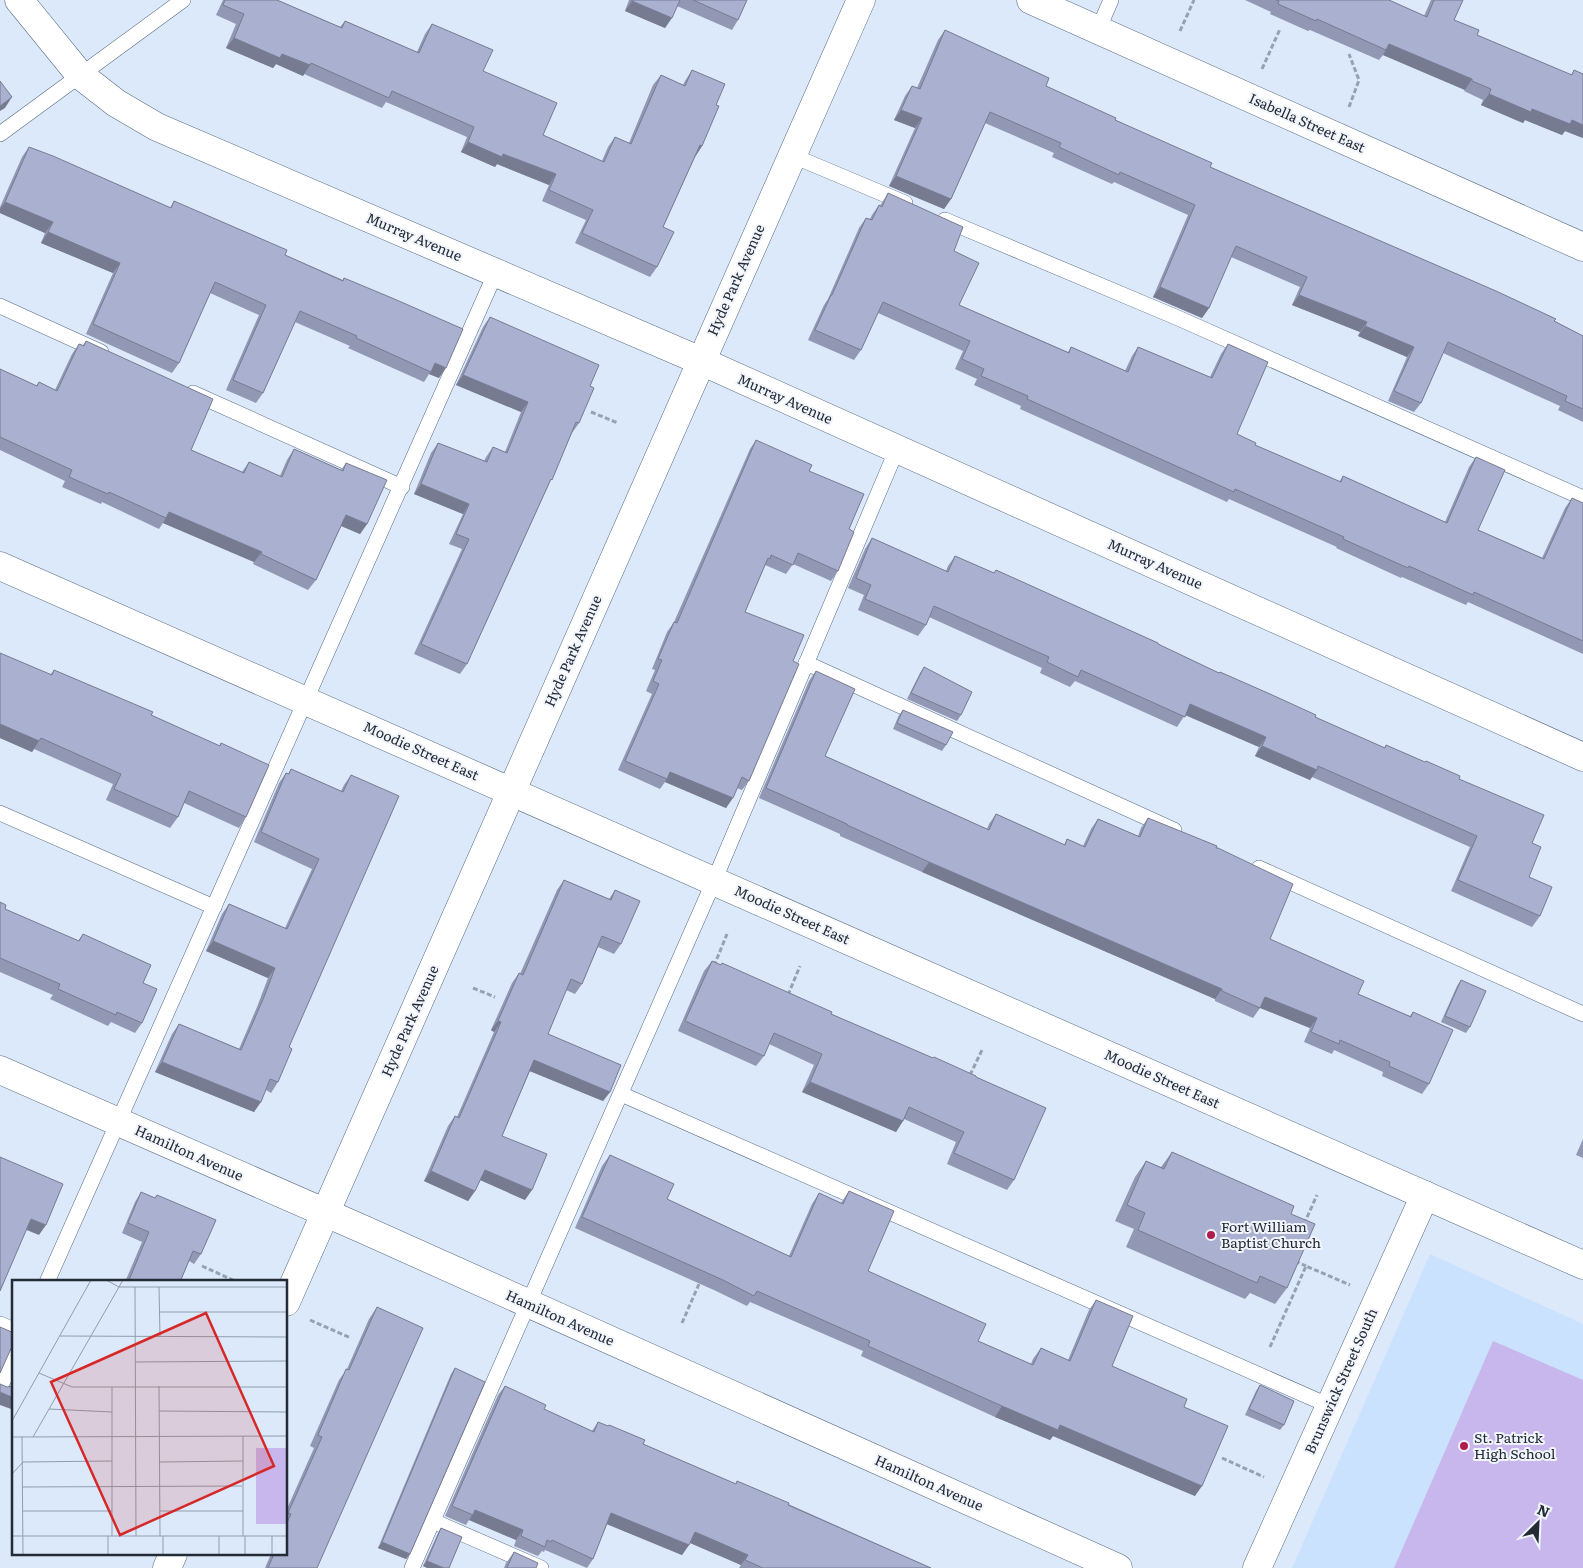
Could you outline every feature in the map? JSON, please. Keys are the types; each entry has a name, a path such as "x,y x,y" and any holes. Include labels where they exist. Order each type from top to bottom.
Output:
{"street":[{"name":"Murray Avenue","path":"19,0 80,75 116,103 157,127 701,361 1583,756"},
{"name":"Hyde Park Avenue","path":"294,1309 326,1213 861,0"},
{"name":"Isabella Street East","path":"1031,0 1583,247"},
{"name":"Moodie Street East","path":"0,566 1583,1265"},
{"name":"Hamilton Avenue","path":"0,1070 326,1213 1118,1568"},
{"name":"Brunswick Street South","path":"1257,1568 1425,1195"},
{"path":"167,1568 172,1556"}],"lane":[{"path":"0,134 183,0"},
{"path":"1098,30 1111,0"},
{"path":"791,155 1178,318 1583,498"},
{"path":"48,1280 496,272"},
{"path":"0,306 116,358"},
{"path":"179,386 402,487"},
{"path":"412,1568 530,1304 714,881 898,449"},
{"path":"806,664 1185,834"},
{"path":"0,814 214,907"},
{"path":"1248,863 1583,1014"},
{"path":"621,1094 1330,1406"},
{"path":"0,1324 12,1329"},
{"path":"0,1388 12,1361"},
{"path":"433,1521 541,1568"}],"path":[{"path":"1180,32 1194,0"},
{"path":"1262,69 1280,29"},
{"path":"1349,54 1359,80 1349,108"},
{"path":"591,412 618,423"},
{"path":"714,967 727,934"},
{"path":"788,995 800,966"},
{"path":"473,988 495,998"},
{"path":"970,1076 983,1048"},
{"path":"1302,1229 1317,1195"},
{"path":"1297,1218 1305,1221"},
{"path":"1289,1259 1379,1298"},
{"path":"202,1266 234,1280"},
{"path":"1270,1347 1306,1266"},
{"path":"682,1322 699,1284"},
{"path":"294,1309 351,1338"},
{"path":"1222,1458 1292,1489"}],"shaded area":[{"name":"St. Patrick High School","path":"1430,1254 1583,1324 1583,1568 1292,1568"},
{"path":"1493,1341 1583,1380 1583,1568 1394,1568"}],"building":[{"path":"225,0 277,0 342,28 345,21 419,53 432,24 493,50 483,71 557,103 543,135 604,162 615,137 631,144 661,75 685,86 692,70 725,84 716,105 719,106 702,146 700,145 663,227 674,232 657,267 582,233 593,210 549,190 556,174 503,154 502,157 468,142 474,127 392,91 389,98 311,63 310,65 282,54 280,58 234,38 244,14 223,5"},
{"path":"632,0 680,0 672,18"},
{"path":"693,0 747,0 738,20"},
{"path":"1276,0 1389,0 1427,17 1434,0 1463,0 1454,20 1479,30 1477,35 1572,75 1574,70 1583,74 1583,125 1572,120 1570,124 1532,109 1531,112 1489,94 1491,89 1472,81 1472,79 1389,44 1386,50 1278,4 1279,1"},
{"path":"945,30 1049,78 1046,86 1116,118 1115,120 1212,163 1210,167 1496,291 1556,319 1554,321 1583,336 1583,409 1565,401 1567,396 1448,342 1421,403 1394,391 1414,347 1365,326 1367,322 1299,295 1307,277 1236,246 1209,308 1160,287 1195,205 1120,172 1119,175 1059,147 1061,143 990,112 951,199 896,176 922,118 901,110 912,86 920,89"},
{"path":"0,81 12,97 0,106"},
{"path":"29,147 171,208 174,201 287,250 285,255 343,281 344,278 463,329 446,368 435,363 431,372 300,311 263,393 233,380 266,305 215,282 179,363 93,324 120,263 48,232 53,222 5,202"},
{"path":"888,193 963,227 954,251 979,263 959,305 1069,353 1071,347 1128,372 1138,347 1212,378 1228,344 1268,362 1237,434 1256,443 1255,445 1341,482 1343,476 1447,523 1476,457 1505,470 1478,530 1544,559 1572,498 1583,503 1583,641 1474,592 1473,595 1409,566 1408,568 1343,539 1344,537 1235,489 1234,492 1027,399 1028,396 981,376 984,369 962,359 970,341 883,302 861,350 815,330 866,218 872,220 879,205 882,207"},
{"path":"490,317 599,365 590,386 594,388 579,423 576,422 552,480 467,664 421,644 469,539 456,534 469,504 421,484 438,443 487,462 493,447 507,453 528,402 463,375"},
{"path":"86,341 213,399 191,450 244,473 249,462 282,477 294,449 343,471 346,463 387,480 367,524 346,515 316,580 261,554 262,552 169,512 166,518 109,492 108,494 69,477 72,470 0,437 0,369 37,386 39,382 57,391 79,344 84,346"},
{"path":"756,440 812,465 809,471 864,494 849,529 854,532 838,571 798,553 793,565 771,555 770,559 768,558 745,612 804,635 793,661 799,664 749,781 742,777 733,798 670,772 667,779 625,761 659,684 653,681 662,660 658,659 674,622 677,623"},
{"path":"872,538 948,572 955,556 994,573 996,570 1158,643 1219,673 1316,715 1315,717 1385,748 1386,745 1426,761 1460,776 1459,779 1544,815 1532,843 1541,847 1529,877 1552,887 1540,916 1458,880 1477,836 1318,766 1317,770 1262,746 1266,737 1190,704 1185,717 1081,670 1078,677 1047,662 1049,657 934,606 926,625 865,599 871,585 856,578"},
{"path":"0,653 52,675 54,670 153,712 151,715 220,746 221,743 269,765 246,817 189,791 178,817 114,789 121,774 41,738 39,741 0,724"},
{"path":"924,667 972,692 961,715 911,693"},
{"path":"816,671 855,689 825,756 989,830 996,814 1065,845 1067,839 1085,847 1098,819 1140,837 1148,818 1217,846 1216,848 1293,884 1270,939 1364,981 1358,994 1411,1017 1413,1012 1453,1030 1429,1084 1389,1066 1390,1062 1340,1040 1339,1044 1311,1032 1317,1018 1265,997 1260,1008 1222,991 1222,989 929,862 766,788"},
{"path":"903,710 953,732 946,745 897,723"},
{"path":"291,769 343,792 351,775 399,796 289,1047 292,1049 278,1082 270,1079 261,1102 162,1062 179,1024 241,1050 275,968 213,941 229,904 287,929 319,859 261,832 286,773 289,774"},
{"path":"564,880 611,900 615,890 640,901 621,944 602,936 582,984 571,979 548,1034 621,1065 610,1092 534,1060 502,1136 547,1154 532,1190 485,1170 475,1191 431,1171 455,1116 459,1118 501,1022 498,1021 519,973 523,975"},
{"path":"0,902 6,905 5,909 79,941 83,934 151,965 143,983 157,989 142,1023 117,1012 116,1015 58,989 60,984 0,958"},
{"path":"712,961 721,965 722,963 832,1012 831,1014 934,1057 1046,1108 1014,1180 954,1153 964,1132 909,1107 903,1121 810,1082 822,1054 774,1033 764,1056 685,1021"},
{"path":"1461,980 1486,991 1470,1027 1445,1016"},
{"name":"Fort William Baptist Church","path":"1172,1152 1294,1206 1291,1214 1315,1224 1287,1288 1260,1276 1257,1283 1138,1230 1145,1213 1127,1205 1146,1161 1164,1169"},
{"path":"610,1155 674,1184 667,1199 791,1257 819,1193 843,1204 849,1191 894,1211 868,1271 986,1324 978,1341 1033,1365 1041,1348 1070,1361 1096,1300 1133,1316 1112,1366 1187,1399 1184,1407 1228,1426 1202,1486 1060,1425 1058,1430 1002,1406 868,1346 870,1341 757,1291 754,1296 723,1280 582,1217"},
{"path":"0,1157 63,1184 46,1225 31,1219 0,1291"},
{"path":"141,1192 155,1198 157,1195 216,1220 201,1254 193,1251 181,1280 129,1280 149,1232 128,1223"},
{"path":"377,1307 423,1328 317,1568 268,1568 273,1556 288,1556 288,1521 291,1514 288,1513 322,1437 318,1435 346,1369 349,1370"},
{"path":"0,1327 12,1332 12,1346 0,1373"},
{"path":"455,1368 485,1382 410,1554 382,1542"},
{"path":"0,1384 7,1387 12,1386 12,1397 0,1392"},
{"path":"1260,1385 1294,1401 1284,1425 1249,1409"},
{"path":"505,1386 546,1405 544,1409 594,1432 598,1422 609,1425 645,1440 643,1444 736,1484 737,1481 789,1503 788,1505 931,1568 763,1568 745,1560 748,1555 695,1532 689,1545 611,1513 593,1559 552,1540 551,1542 547,1540 545,1547 521,1536 523,1530 475,1510 473,1515 452,1506"},
{"path":"441,1528 462,1537 449,1568 444,1568 427,1561"},
{"path":"514,1552 538,1563 536,1568 507,1568"}],"place":[{"name":"Fort William Baptist Church","path":"1211,1235"},
{"name":"St. Patrick High School","path":"1464,1446"}]}
